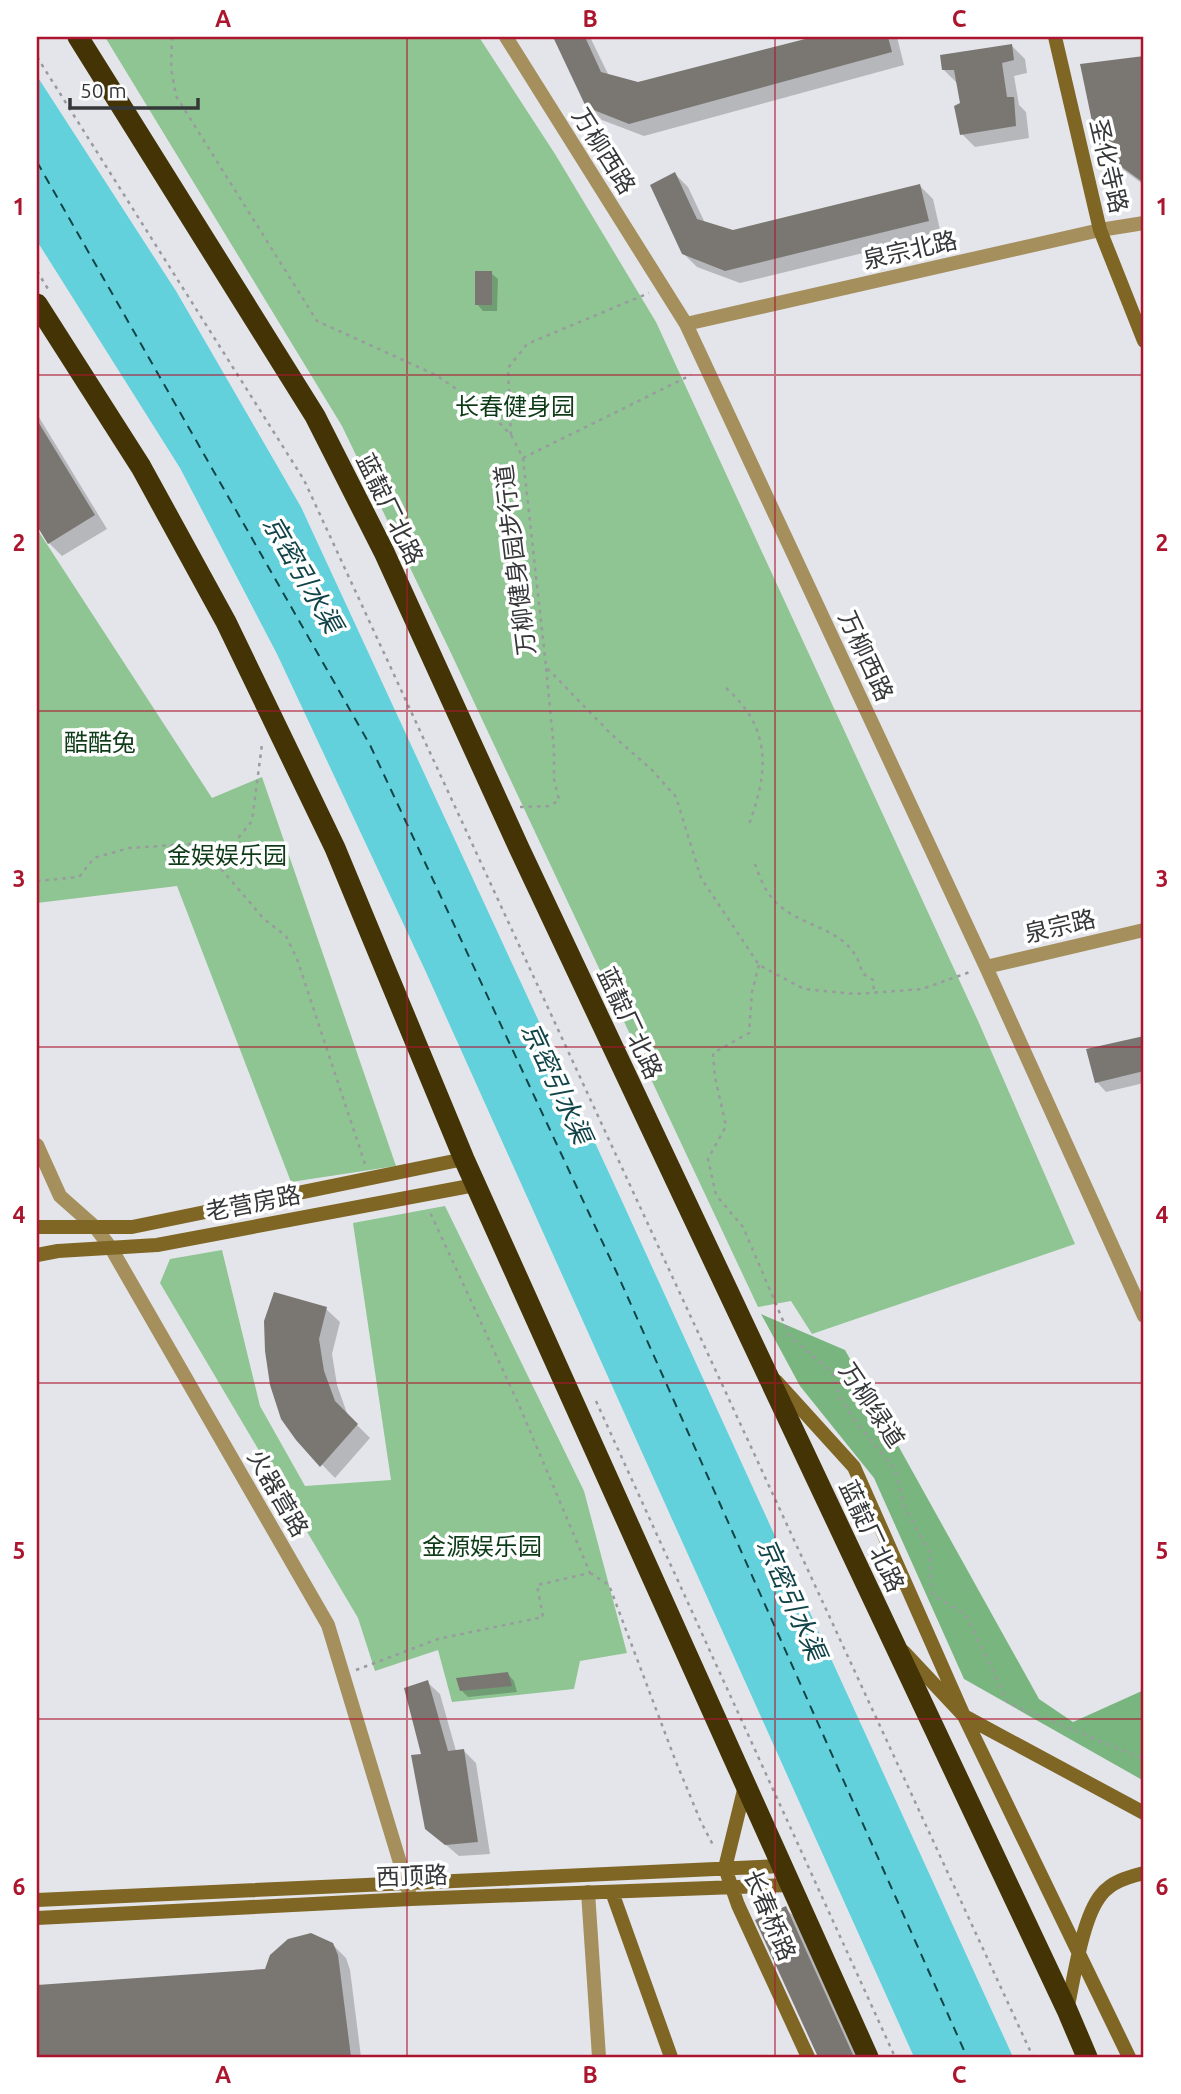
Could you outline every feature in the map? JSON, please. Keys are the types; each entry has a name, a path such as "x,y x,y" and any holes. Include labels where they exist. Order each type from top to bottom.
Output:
{"highway":[{"name":"蓝靛厂北路","path":"78,37 315,416 384,552 513,836 1087,2057"},
{"path":"37,304 142,467 226,622 335,848 475,1185 868,2057"}],"street":[{"name":"万柳西路","path":"506,37 686,324 986,967 1144,1316"},
{"name":"圣化寺路","path":"1055,37 1100,230 1144,341"},
{"name":"泉宗北路","path":"686,324 1100,230 1144,223"},
{"name":"泉宗路","path":"986,967 1144,930"},
{"name":"火器营路","path":"37,1145 60,1196 95,1227 111,1248 328,1625 411,1899"},
{"name":"老营房路","path":"37,1227 132,1227 464,1159"},
{"name":"老营房路","path":"37,1255 58,1251 156,1245 475,1185"},
{"path":"763,1367 854,1467 964,1716 1129,2057"},
{"path":"892,1640 964,1716 1144,1813"},
{"name":"长春桥路","path":"745,1786 725,1868 808,2057"},
{"name":"西顶路","path":"37,1900 725,1868 785,1875"},
{"path":"1066,2010 1088,1922 1101,1894 1121,1879 1144,1873"},
{"name":"西顶路","path":"37,1918 411,1899 732,1887 785,1875"},
{"path":"588,1892 599,2057"},
{"path":"612,1892 671,2057"}],"path":[{"name":"万柳健身园步行道","path":"172,37 171,68 176,96 317,321 436,375 487,410 511,435 523,458 546,667 611,734 652,769 676,797 701,877 759,965 804,989 856,994 922,989 986,967"},
{"path":"37,57 304,480 1033,2057"},
{"path":"511,435 508,368 527,344 649,293"},
{"path":"523,458 691,375"},
{"path":"517,807 551,806 559,800 554,779 546,667"},
{"path":"726,688 740,701 750,717 762,751 764,774 760,797 748,827"},
{"path":"217,864 252,821 262,739"},
{"path":"630,759 634,754"},
{"path":"37,881 79,877 94,858 129,848 190,844 217,864 264,919 286,936 297,959 365,1164"},
{"path":"755,864 771,898 783,908 849,945 859,958 862,972 873,980 874,993"},
{"name":"万柳绿道","path":"759,965 752,992 749,1033 713,1053 715,1077 726,1126 708,1159 716,1195 743,1227 790,1337 832,1372 840,1398 895,1469 905,1508 929,1551 932,1594 966,1615 1008,1703 1144,1759"},
{"path":"421,1195 519,1405 590,1573 610,1586 701,1822 725,1868"},
{"path":"343,1675 438,1639 543,1617 537,1586 590,1573"}],"green space":[{"name":"长春健身园","path":"105,37 479,37 555,154 656,322 979,1023 1075,1244 812,1334 791,1301 758,1307 342,426"},
{"name":"金娱娱乐园","path":"37,529 212,798 262,777 396,1166 291,1182 177,886 37,903"},
{"name":"金源娱乐园","path":"445,1206 584,1491 627,1653 580,1661 574,1689 452,1702 438,1650 375,1671 358,1618 160,1283 170,1259 222,1250 260,1406 305,1486 391,1480 353,1223"},
{"path":"761,1314 845,1350 1039,1699 1073,1722 1144,1690 1144,1781 964,1679 874,1478 800,1386"}],"water":[{"name":"京密引水渠","path":"37,76 176,291 301,507 1013,2057 914,2057 425,970 277,654 180,468 37,241"}],"building":[{"path":"553,37 585,37 601,72 638,82 813,37 888,37 892,52 629,124 586,107"},
{"path":"1012,44 1014,60 1002,63 1007,97 1014,97 1016,126 960,135 954,106 960,103 954,70 942,70 940,55"},
{"path":"1144,56 1144,183 1098,150 1080,64"},
{"path":"675,172 697,219 733,230 920,184 929,221 725,271 682,254 650,185"},
{"path":"475,271 492,271 492,305 475,305"},
{"path":"37,420 95,515 48,544 37,526"},
{"path":"1144,1036 1144,1071 1095,1083 1086,1049"},
{"path":"274,1292 327,1307 319,1339 324,1371 335,1401 358,1424 320,1467 281,1419 270,1385 264,1321"},
{"path":"508,1672 512,1686 460,1691 456,1678"},
{"path":"428,1680 448,1751 464,1749 478,1842 445,1845 425,1829 411,1755 421,1754 404,1688"},
{"path":"786,1906 854,2057 818,2057 755,1920"},
{"path":"311,1933 333,1943 338,1955 351,2057 37,2057 37,1985 265,1969 270,1955 288,1939"}],"ferry route":[{"path":"37,162 370,745 616,1271 967,2057"}],"park label":[{"name":"酷酷兔","path":"100,742"}]}
